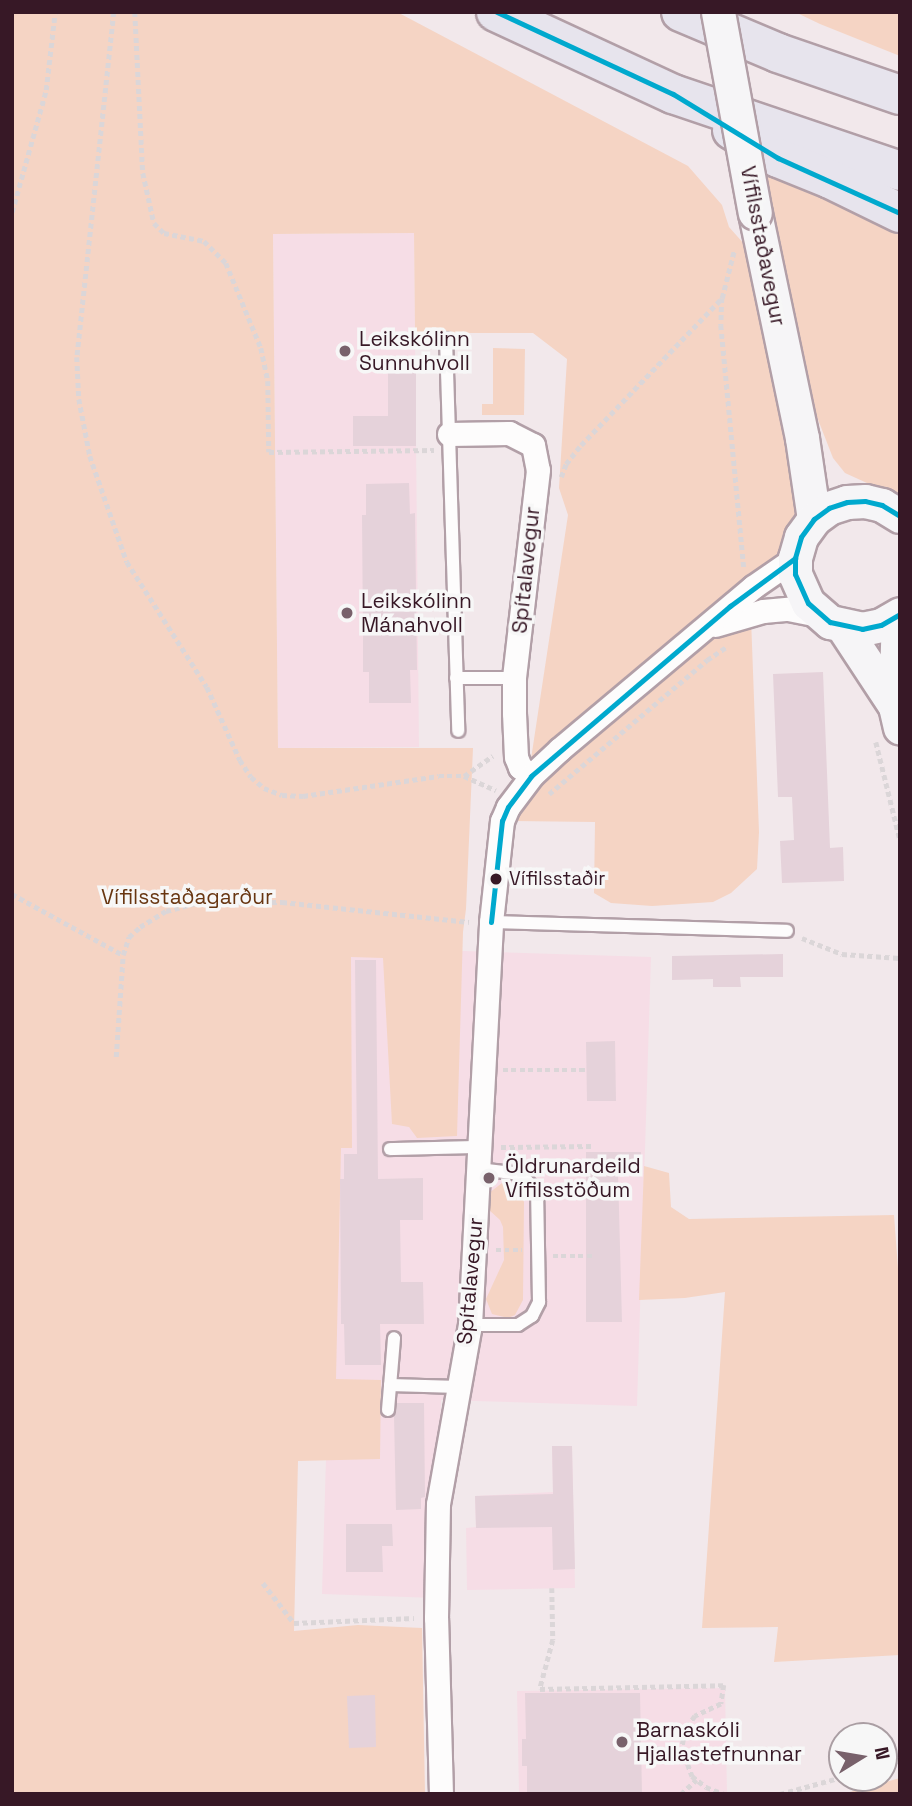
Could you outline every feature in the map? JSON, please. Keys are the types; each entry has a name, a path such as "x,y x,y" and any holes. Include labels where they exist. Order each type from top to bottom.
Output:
{"highway":[{"path":"496,12 673,94 900,171"},
{"path":"681,12 778,53 900,95"},
{"path":"673,94 778,158 830,178 900,213"}],"main road":[{"name":"Vífilsstaðavegur","path":"718,12 755,212 802,438 814,519"},
{"name":"Vífilsstaðavegur","path":"802,438 847,502"},
{"path":"890,724 831,621 800,589 795,558 801,537 814,519 829,508 847,502 865,501 882,505 900,516"},
{"path":"831,621 862,629 881,625 899,615"},
{"path":"890,724 899,615"}],"street":[{"name":"Spítalavegur","path":"449,442 509,433 533,446 538,470 514,678 514,741 520,767 531,776"},
{"name":"Spítalavegur","path":"441,1794 436,1618 438,1504 470,1325 491,922 502,821 531,776 709,627 752,587 795,558"},
{"name":"Spítalavegur","path":"709,627 763,611 788,609 831,621"}],"lane":[{"path":"446,339 458,731"},
{"path":"456,678 514,678"},
{"path":"491,922 787,932"},
{"path":"390,1149 479,1158 522,1174 533,1185 538,1199 539,1303 532,1316 510,1327 470,1325"},
{"path":"388,1410 394,1338"},
{"path":"390,1385 458,1387"}],"path":[{"path":"12,212 46,90 55,12"},
{"path":"114,12 77,358 79,399 90,456 127,562 206,687 240,760 264,788 282,795 303,796 419,778 464,776 528,803 541,800 707,660 738,640"},
{"path":"135,12 143,173 154,223 164,233 204,241 226,263 261,348 268,380 269,452 449,442"},
{"path":"735,243 722,298 721,325 742,563 748,578"},
{"path":"557,488 566,464 581,445 722,298"},
{"path":"890,724 900,840"},
{"path":"464,776 514,741"},
{"path":"12,894 122,955"},
{"path":"116,1057 122,955 129,937 153,918 180,906 210,901 282,902 453,921 491,922"},
{"path":"787,932 842,954 900,958"},
{"path":"483,1070 586,1070"},
{"path":"479,1158 591,1146"},
{"path":"474,1250 592,1256"},
{"path":"263,1583 294,1623 436,1618"},
{"path":"552,1588 554,1640 540,1689 724,1685 722,1704 695,1716 685,1731 682,1748 686,1766 696,1780 724,1794"},
{"path":"649,1749 682,1748"},
{"path":"681,1794 696,1780"},
{"path":"780,1794 828,1781"}],"shaded area":[{"path":"414,233 419,747 278,748 273,234"},
{"name":"Öldrunardeild Vífilsstöðum","path":"341,947 651,957 637,1406 441,1400 435,1598 322,1594"},
{"path":"552,1446 572,1446 575,1588 467,1590 466,1528 476,1527 475,1496 553,1492"},
{"name":"Barnaskóli Hjallastefnunnar","path":"725,1688 727,1794 468,1794 519,1793 517,1691"}],"green space":[{"name":"Vífilsstaðagarður","path":"12,12 397,12 688,166 722,205 729,227 745,245 801,513 782,552 531,759 568,515 559,488 567,359 533,333 415,333 414,233 273,234 278,748 473,748 463,932 457,1136 417,1138 409,1127 392,1124 383,958 351,957 352,1148 341,1148 336,1379 381,1380 380,1459 298,1461 294,1631 358,1625 422,1628 425,1794 12,1794"},
{"path":"795,12 900,12 900,56 820,24"},
{"path":"765,170 900,235 900,498 845,473 833,458 817,417"},
{"path":"493,348 525,349 524,415 482,415 482,404 493,404"},
{"path":"751,618 759,832 757,869 731,893 713,902 652,906 611,903 594,893 595,822 513,821 539,784 699,641"},
{"path":"644,1166 669,1173 671,1207 689,1219 894,1215 900,1295 900,1655 774,1662 778,1627 702,1628 725,1292 685,1298 639,1300"},
{"path":"502,1183 518,1188 524,1202 523,1300 515,1315 508,1318 492,1314 486,1299 504,1260 503,1227 500,1220 488,1209 487,1201 489,1193"},
{"path":"898,1779 900,1794 843,1794 898,1792"}],"building":[{"path":"388,370 416,370 416,446 353,446 353,416 388,416"},
{"path":"409,483 410,514 415,513 417,670 410,670 411,703 369,703 369,672 363,672 362,515 366,515 366,484"},
{"path":"823,672 830,848 843,847 844,881 782,883 780,841 794,840 792,797 778,797 773,674"},
{"path":"783,954 783,977 740,977 741,987 713,987 713,979 672,980 672,956"},
{"path":"355,960 376,960 378,1179 423,1178 423,1220 400,1220 401,1282 423,1282 424,1324 380,1324 381,1365 345,1365 344,1324 341,1324 340,1179 344,1179 344,1154 357,1154"},
{"path":"615,1041 616,1101 587,1101 586,1042"},
{"path":"586,1152 641,1152 641,1172 618,1172 622,1322 586,1322"},
{"path":"397,1403 424,1403 425,1497 421,1498 421,1509 396,1510 394,1416"},
{"path":"552,1446 572,1446 575,1569 553,1570 552,1527 476,1528 475,1496 553,1494"},
{"path":"346,1524 392,1524 393,1546 382,1546 383,1572 346,1572"},
{"path":"525,1693 640,1693 642,1794 527,1794 527,1766 522,1766 522,1739 526,1739"},
{"path":"375,1695 376,1747 349,1748 347,1696"}],"transit line":[{"path":"497,12 673,94 778,158 900,213"},
{"path":"900,516 882,505 865,501 847,502 829,508 814,519 801,537 795,558 795,574 808,603 830,622 862,629 881,625 900,614"},
{"path":"491,922 502,821 508,807 531,776 730,606 795,558"}],"place":[{"name":"Leikskólinn Sunnuhvoll","path":"345,351"},
{"name":"Leikskólinn Mánahvoll","path":"347,613"},
{"name":"Vífilsstaðir","path":"496,879"},
{"name":"Öldrunardeild Vífilsstöðum","path":"489,1178"},
{"name":"Barnaskóli Hjallastefnunnar","path":"622,1742"}]}
